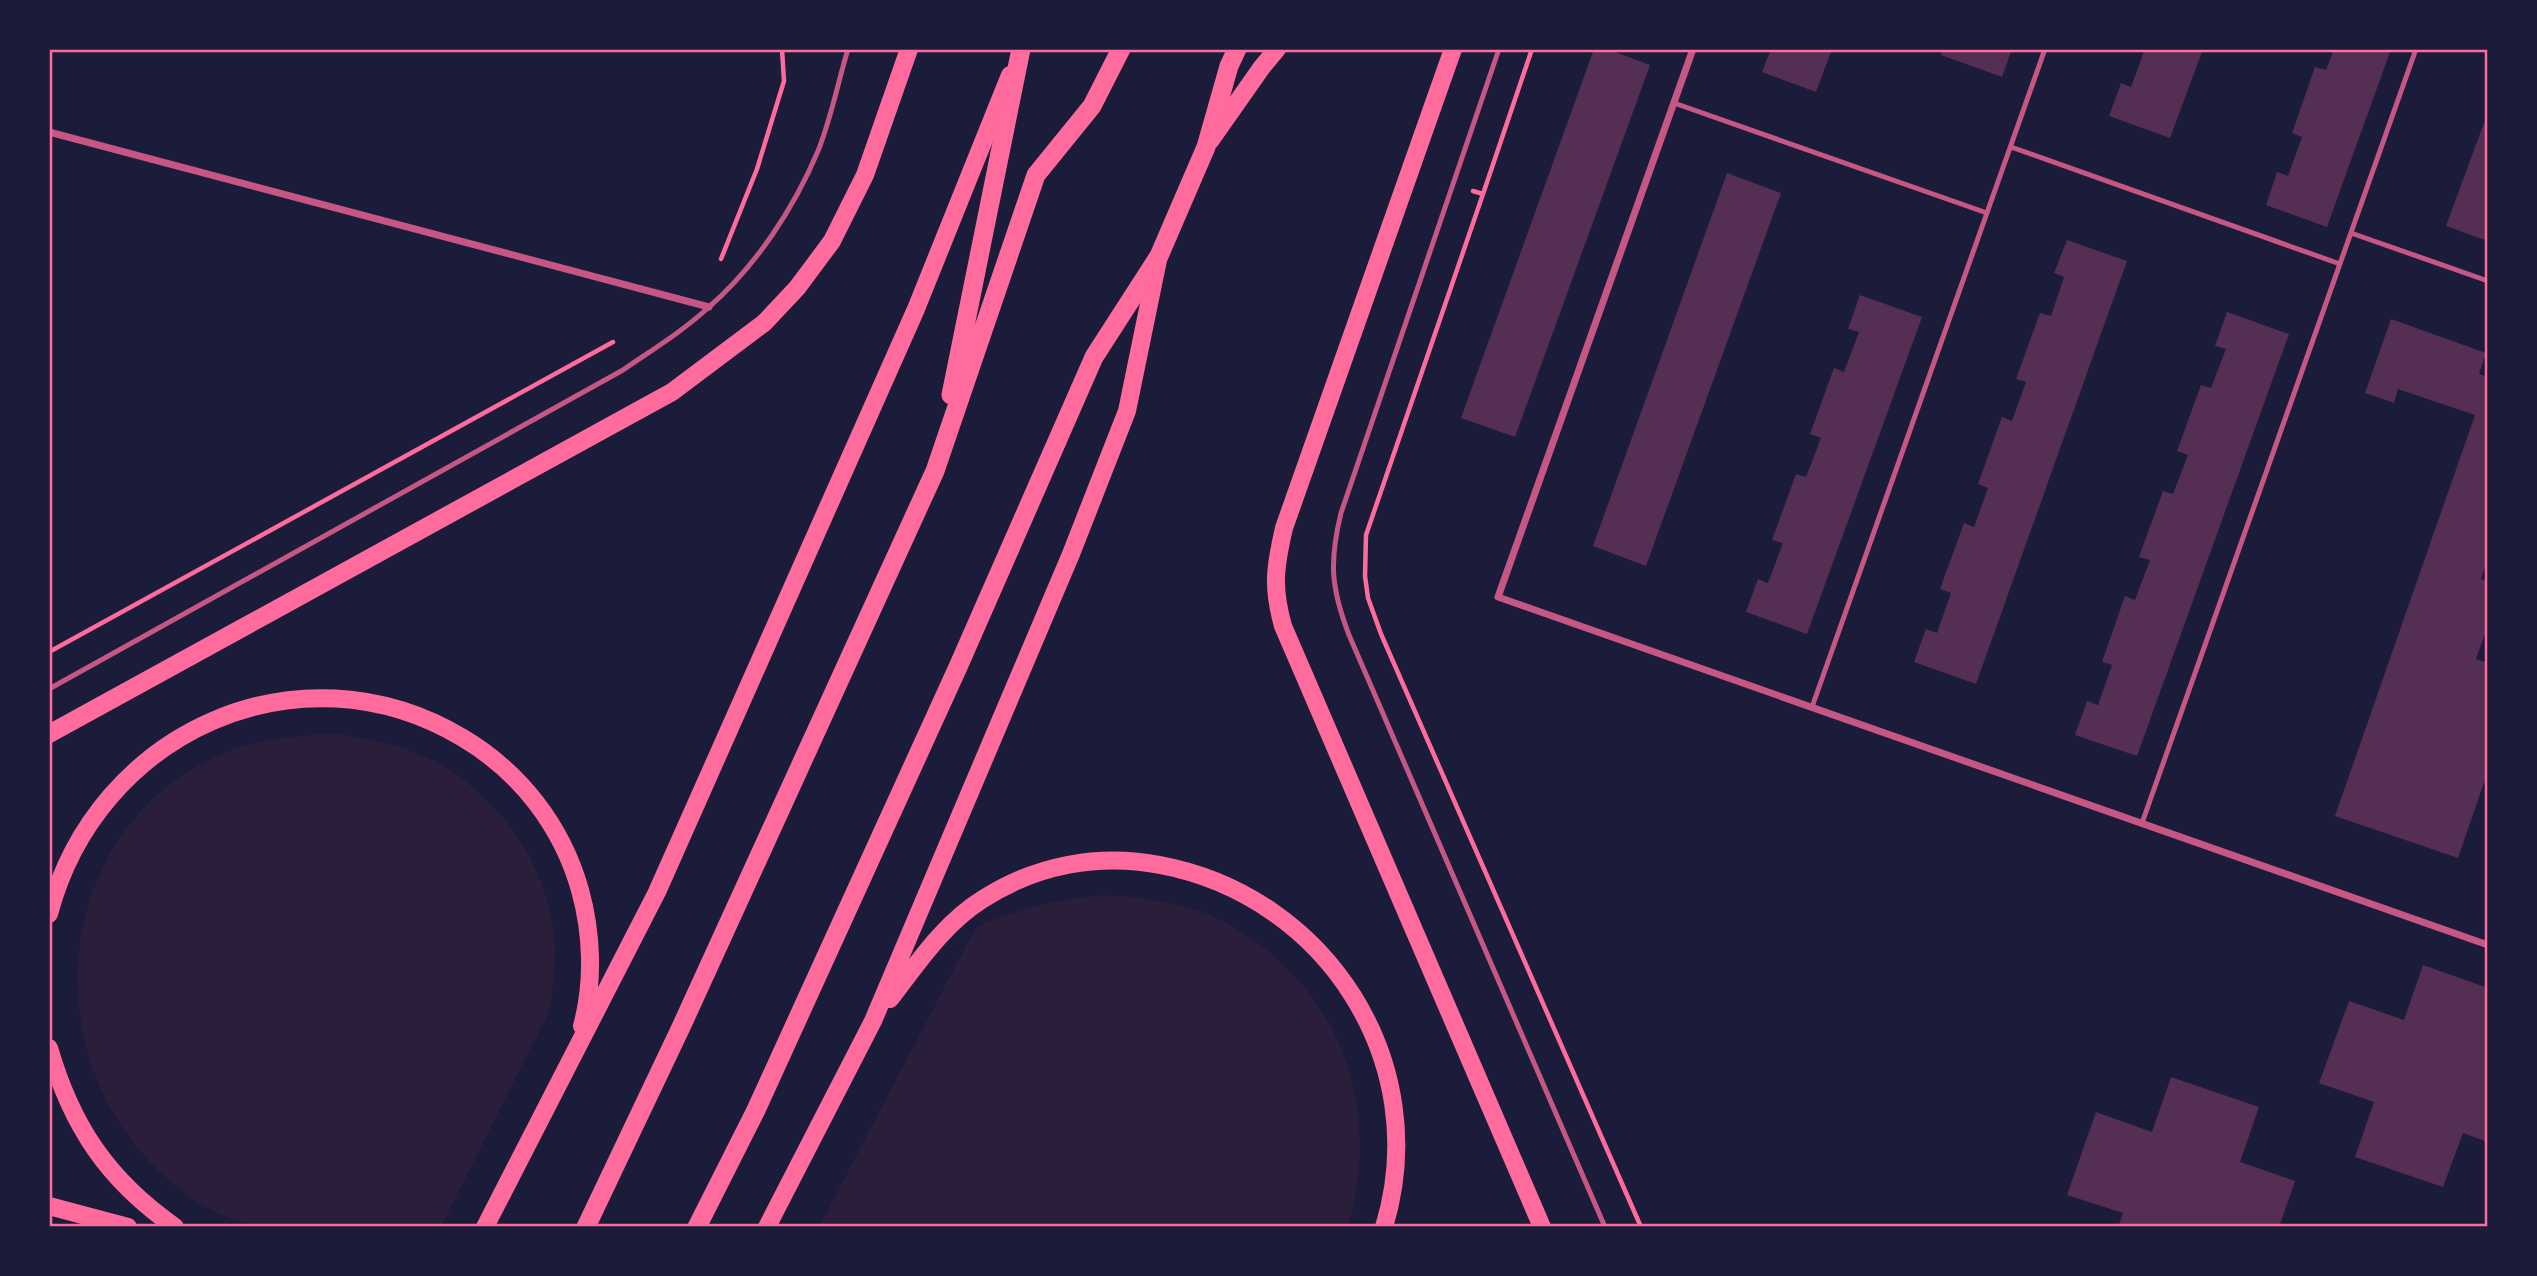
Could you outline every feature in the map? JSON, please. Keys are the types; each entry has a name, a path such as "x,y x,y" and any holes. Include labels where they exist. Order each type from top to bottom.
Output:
{"highway":[{"path":"935,471 1021,49"},
{"path":"586,1227 682,1026 935,471 1037,175 1092,106 1121,49"},
{"path":"697,1227 785,1047 958,667 1094,357 1159,256 1206,146 1229,66 1237,49"}],"main road":[{"path":"49,734 672,392 764,323 797,288 832,240 865,175 909,49"},
{"path":"485,1227 657,892 916,309 1021,49"},
{"path":"1206,146 1277,49"},
{"path":"1453,49 1284,528 1275,569 1277,602 1283,626 1542,1227"},
{"path":"767,1227 873,1021 1071,554 1127,411 1159,256"},
{"path":"49,914 57,884 74,847 96,813 122,781 153,754 187,733 222,717 259,705 298,699 350,700 412,714 448,729 482,749 511,774 536,802 557,834 574,869 584,905 590,943 590,981 584,1019 573,1056"},
{"path":"873,1021 951,924 982,899 1020,880 1062,865 1105,860 1144,862 1183,869 1221,882 1289,922 1318,949 1343,980 1364,1014 1380,1050 1391,1088 1396,1128 1395,1167 1390,1207 1384,1227"},
{"path":"49,1048 58,1080 74,1116 94,1150 119,1180 148,1208 175,1227"},
{"path":"49,1206 128,1227"}],"street":[{"path":"1693,49 1499,597 2488,945"},
{"path":"49,132 709,307"}],"lane":[{"path":"49,689 623,370 709,307 744,272 798,190 818,150 848,49"},
{"path":"1499,49 1341,513 1333,545 1333,575 1338,607 1349,635 1605,1227"},
{"path":"1812,708 2045,49"},
{"path":"2142,823 2416,49"},
{"path":"1674,103 1987,213"},
{"path":"2011,147 2340,264"},
{"path":"2351,233 2488,281"}],"path":[{"path":"717,270 757,169 784,81 782,49"},
{"path":"1532,49 1366,535 1365,576 1368,598 1381,634 1642,1227"},
{"path":"1453,184 1483,194"},
{"path":"49,652 613,342"}],"shaded area":[{"path":"334,734 408,750 457,775 479,793 500,814 533,863 552,919 555,956 549,1012 441,1227 267,1226 230,1218 195,1200 149,1161 114,1114 91,1063 79,1009 79,955 89,902 111,853 142,810 184,774 235,749 284,738"},
{"path":"1105,895 1168,903 1215,917 1261,945 1304,987 1325,1016 1341,1048 1352,1082 1360,1153 1348,1227 819,1227 976,927 1039,906"}],"building":[{"path":"1594,49 1607,49 1650,65 1515,437 1461,418"},
{"path":"1771,49 1832,49 1816,92 1762,72"},
{"path":"1943,49 2012,49 2002,77 1941,55"},
{"path":"2145,49 2203,49 2170,138 2109,116 2121,83 2131,87"},
{"path":"2334,49 2391,49 2327,227 2266,205 2277,172 2288,176 2302,137 2292,133 2315,67 2326,70"},
{"path":"2488,112 2488,241 2446,226"},
{"path":"1727,173 1781,193 1646,566 1593,546"},
{"path":"2067,240 2127,261 1976,684 1914,662 1926,629 1937,633 1951,593 1940,589 1964,523 1974,527 1988,488 1978,484 2002,417 2012,421 2026,382 2016,379 2040,313 2051,316 2064,277 2054,273"},
{"path":"1860,295 1922,317 1807,634 1746,612 1758,579 1768,583 1783,543 1772,540 1796,474 1806,477 1821,438 1810,434 1834,368 1844,372 1859,332 1848,329"},
{"path":"2227,312 2289,334 2137,756 2075,735 2087,701 2098,705 2112,665 2102,662 2125,596 2135,600 2150,560 2139,557 2163,491 2173,494 2188,455 2177,451 2201,385 2211,388 2226,349 2215,346"},
{"path":"2391,319 2486,353 2479,374 2488,377 2488,558 2481,579 2488,581 2488,625 2476,659 2488,663 2488,771 2458,858 2335,816 2475,415 2398,389 2394,403 2365,393"},
{"path":"2423,965 2488,988 2488,1142 2463,1133 2443,1187 2355,1157 2374,1102 2319,1083 2349,1001 2404,1020"},
{"path":"2171,1077 2259,1107 2240,1162 2295,1181 2279,1227 2118,1227 2123,1213 2067,1195 2096,1112 2152,1132"}]}
